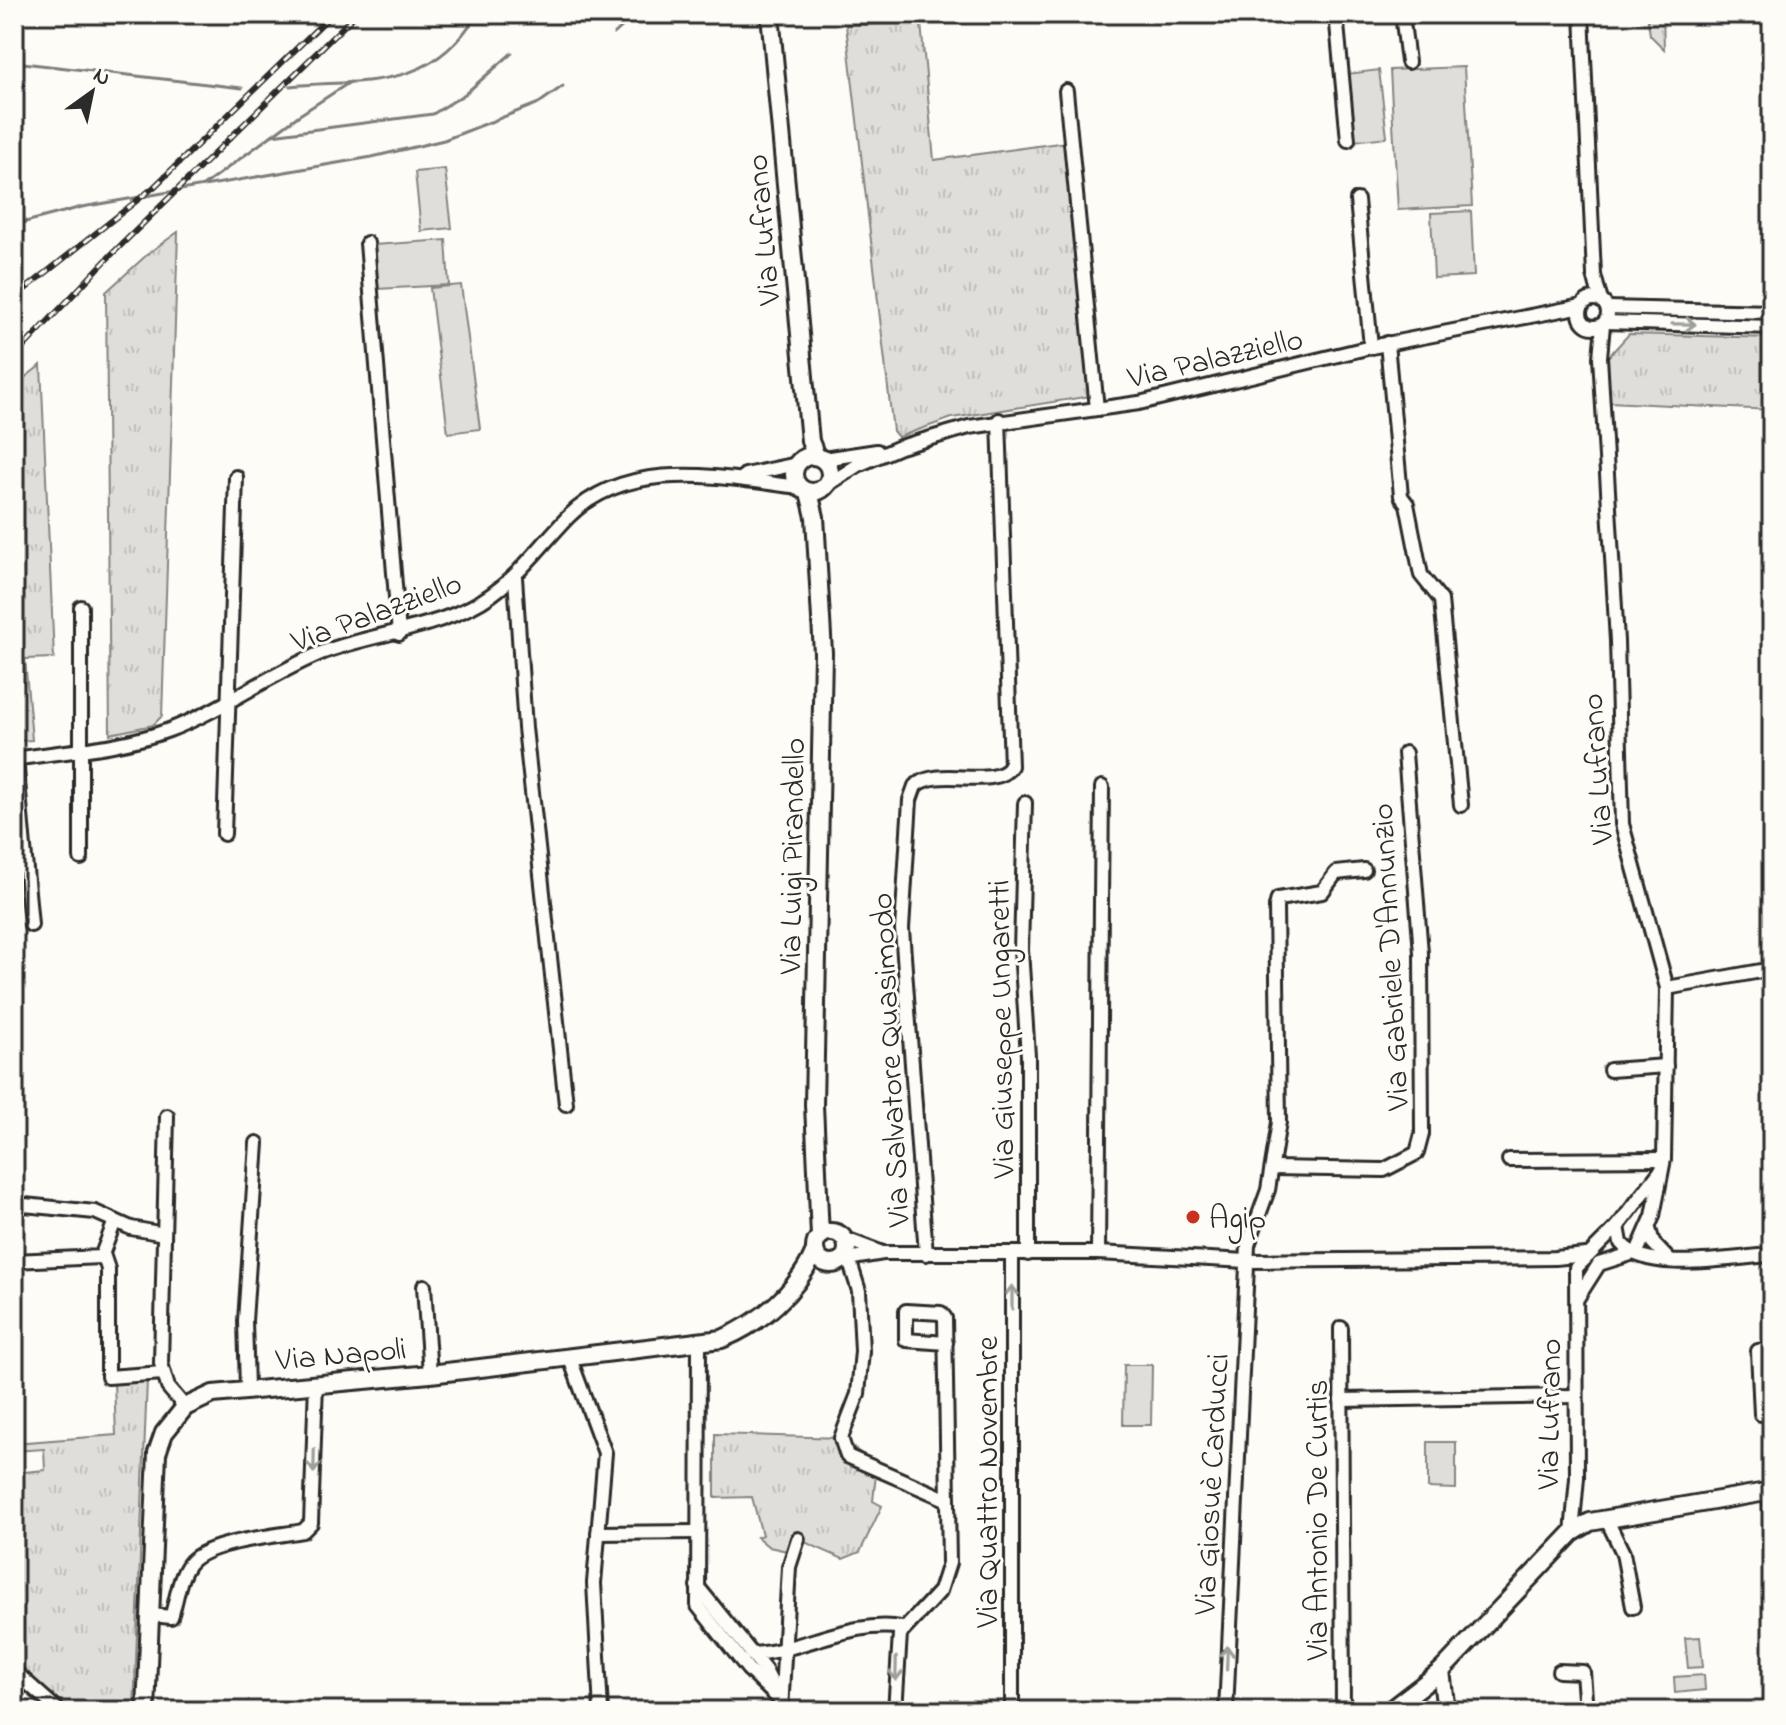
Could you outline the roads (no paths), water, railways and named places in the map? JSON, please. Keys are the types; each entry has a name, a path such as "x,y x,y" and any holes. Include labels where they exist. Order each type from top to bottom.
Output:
{"street":[{"name":"Via Lufrano","path":"770,14 810,456"},
{"path":"1336,14 1348,140"},
{"path":"1402,14 1408,62"},
{"path":"1582,14 1596,325"},
{"path":"1066,91 1097,409"},
{"path":"1357,200 1371,347"},
{"path":"367,243 399,634"},
{"name":"Via Palazziello","path":"15,759 133,741 170,729 320,654 399,634 471,607 515,577 569,517 603,492 658,476 726,478 814,489 900,447 999,420 1139,403 1387,343 1487,323 1543,316 1594,304 1772,312"},
{"path":"1594,304 1580,316 1596,325"},
{"name":"Via Palazziello","path":"1543,316 1596,325 1772,327"},
{"name":"Via Lufrano","path":"1596,325 1617,641 1622,824 1634,877 1667,988 1662,1165 1650,1225 1634,1254"},
{"path":"1387,343 1401,496 1407,504 1421,575 1441,600 1461,805"},
{"name":"Via Salvatore Quasimodo","path":"926,1254 902,929 910,800 915,786 928,778 998,776 1011,766 999,420"},
{"name":"Via Palazziello","path":"726,478 810,456 900,447"},
{"path":"810,456 830,468 814,489 795,478 810,456"},
{"path":"224,834 236,477"},
{"name":"Via Luigi Pirandello","path":"814,489 823,653 814,1105 821,1195 818,1244"},
{"path":"515,577 526,744 566,1104"},
{"path":"81,607 81,858"},
{"name":"Via Gabriele D'Annunzio","path":"1272,1168 1384,1170 1417,1153 1422,1134 1421,953 1405,753"},
{"path":"15,759 31,925"},
{"path":"1098,1253 1102,787"},
{"name":"Via Giuseppe Ungaretti","path":"1025,803 1021,950 1028,1056 1028,1254"},
{"name":"Via Gabriele D'Annunzio","path":"1247,1261 1248,1245 1272,1168 1279,1122 1275,916 1278,899 1322,892 1336,873 1364,870"},
{"path":"1667,988 1772,969"},
{"path":"1610,1070 1666,1066"},
{"path":"146,1711 157,1453 169,1426 185,1407 168,1387 163,1373 167,1116"},
{"path":"247,1388 245,1321 257,1143"},
{"path":"1509,1160 1662,1165"},
{"path":"1576,1268 1618,1226 1662,1165"},
{"name":"Via Luigi Pirandello","path":"821,1195 841,1252"},
{"path":"14,1204 95,1212 115,1221 164,1234"},
{"path":"1627,1215 1639,1210 1650,1225 1653,1243 1670,1261"},
{"path":"115,1221 103,1254 108,1269 108,1377 163,1373"},
{"path":"1618,1226 1621,1243 1634,1254"},
{"path":"948,1500 847,1456 841,1438 854,1412 862,1366 859,1291 854,1273 841,1252 830,1232 818,1244 821,1260 841,1252 1098,1253 1247,1261 1555,1258 1586,1255"},
{"name":"Via Napoli","path":"797,1283 818,1244"},
{"path":"841,1252 883,1253"},
{"name":"Via Napoli","path":"185,1407 213,1394 247,1388 430,1374 722,1339 747,1327 797,1283 841,1252"},
{"path":"14,1261 94,1259 103,1254"},
{"name":"Via Quattro Novembre","path":"1012,1254 1012,1711"},
{"path":"1555,1258 1591,1271 1603,1262 1634,1254 1670,1261 1772,1255"},
{"name":"Via Giosuè Carducci","path":"1226,1711 1229,1605 1236,1551 1247,1261"},
{"name":"Via Lufrano","path":"1572,1533 1577,1478 1576,1268"},
{"name":"Via Lufrano","path":"1578,1297 1591,1271"},
{"path":"424,1286 430,1374"},
{"name":"Via Antonio De Curtis","path":"1341,1328 1343,1711"},
{"path":"699,1343 699,1609 781,1707"},
{"path":"895,1711 897,1642 902,1628 940,1591 947,1577 946,1343"},
{"path":"1761,1414 1758,1350 1772,1349"},
{"path":"569,1356 600,1431 605,1453 595,1616 601,1711"},
{"path":"152,1615 171,1617 182,1579 198,1556 226,1546 303,1531 311,1523 316,1383"},
{"path":"1341,1400 1575,1396"},
{"path":"1389,1711 1441,1671 1572,1533 1590,1522 1771,1491 1772,1519"},
{"path":"1606,1518 1623,1553 1633,1607"},
{"path":"598,1533 697,1532"},
{"path":"781,1707 789,1567 798,1539"},
{"path":"697,1586 765,1670 781,1707"},
{"path":"751,1654 825,1637 885,1627 902,1628"},
{"path":"765,1670 785,1648"},
{"path":"748,1669 765,1670"},
{"path":"14,1671 59,1711"},
{"path":"1441,1671 1446,1711"},
{"path":"1559,1671 1583,1672 1586,1711"}],"waterway":[{"path":"290,86 371,80 418,69 439,57 459,39 477,14"},
{"path":"614,34 636,14"},
{"path":"272,135 433,114 465,94 512,53"},
{"path":"14,62 242,88"},
{"path":"203,186 350,82"},
{"path":"14,225 82,207 372,157 444,140 539,103 563,86"}],"railway":[{"path":"14,298 154,187 332,14"},
{"path":"14,357 111,255 356,14"}],"place":[{"name":"Agip","path":"1193,1217"}]}
